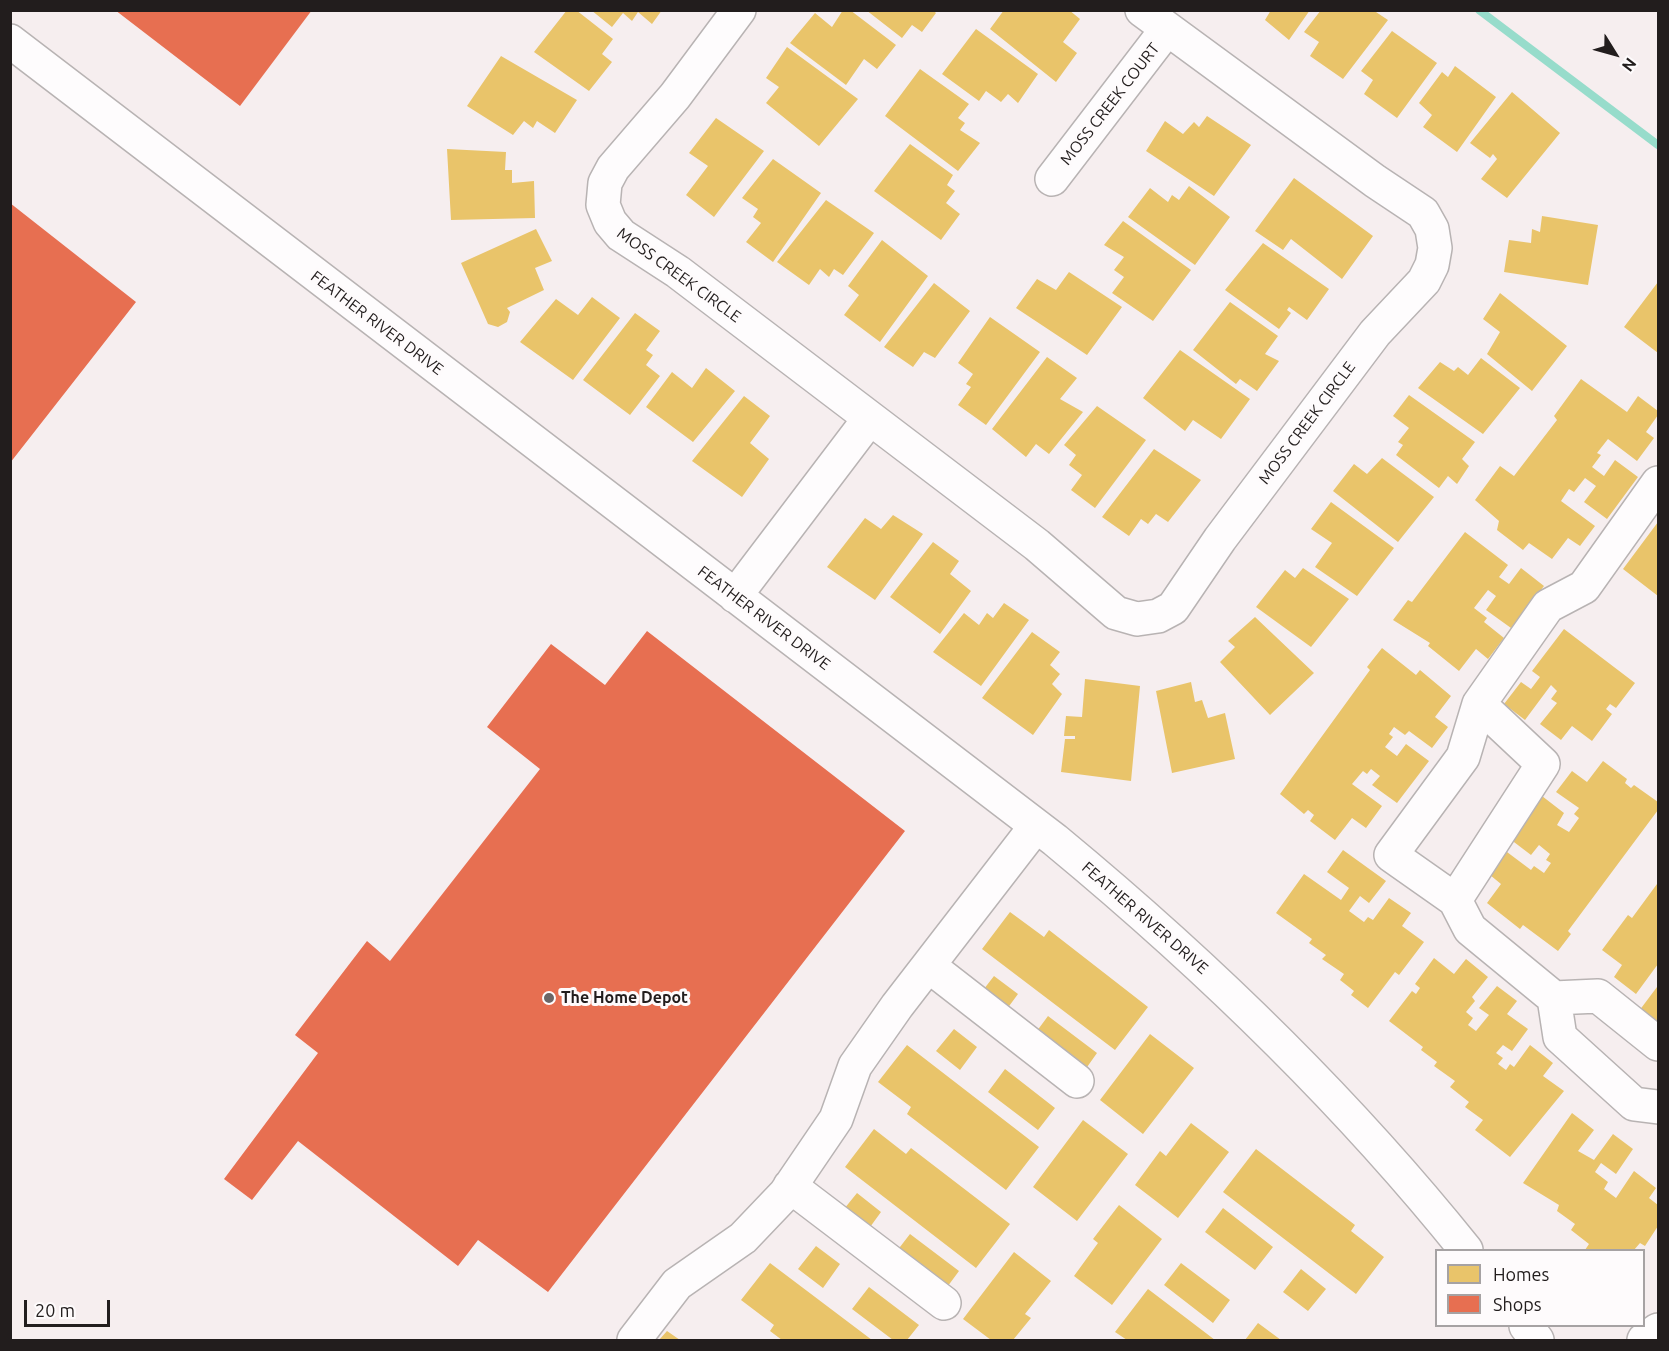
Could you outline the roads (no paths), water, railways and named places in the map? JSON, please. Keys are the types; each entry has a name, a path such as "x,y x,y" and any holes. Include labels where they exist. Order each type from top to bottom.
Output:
{"street":[{"name":"MOSS CREEK CIRCLE","path":"739,10 675,96 613,168 605,183 603,205 610,222 621,236 678,272 1037,546 1116,613 1137,620 1158,616 1173,608 1220,539 1375,333 1424,281 1432,265 1435,248 1432,230 1423,213 1375,182 1155,20"},
{"name":"MOSS CREEK COURT","path":"1052,179 1155,20"},
{"name":"FEATHER RIVER DRIVE","path":"10,41 1036,826 1141,912 1254,1016 1342,1106 1464,1249"},
{"path":"735,596 870,418"},
{"path":"1659,483 1584,586 1548,606 1479,704 1463,758 1391,855 1455,900 1470,929 1554,998 1560,1037 1634,1104 1659,1107"},
{"path":"1455,900 1543,764 1479,704"},
{"path":"634,1341 677,1284 743,1238 790,1186 836,1119 855,1066 928,966 1036,826"},
{"path":"928,966 1077,1082"},
{"path":"1554,998 1598,996 1659,1044"},
{"path":"790,1186 944,1303"},
{"path":"1527,1327 1537,1341"},
{"path":"1644,1341 1659,1330"}],"waterway":[{"path":"1479,10 1658,145"}],"place":[{"name":"The Home Depot","path":"549,998"}]}
